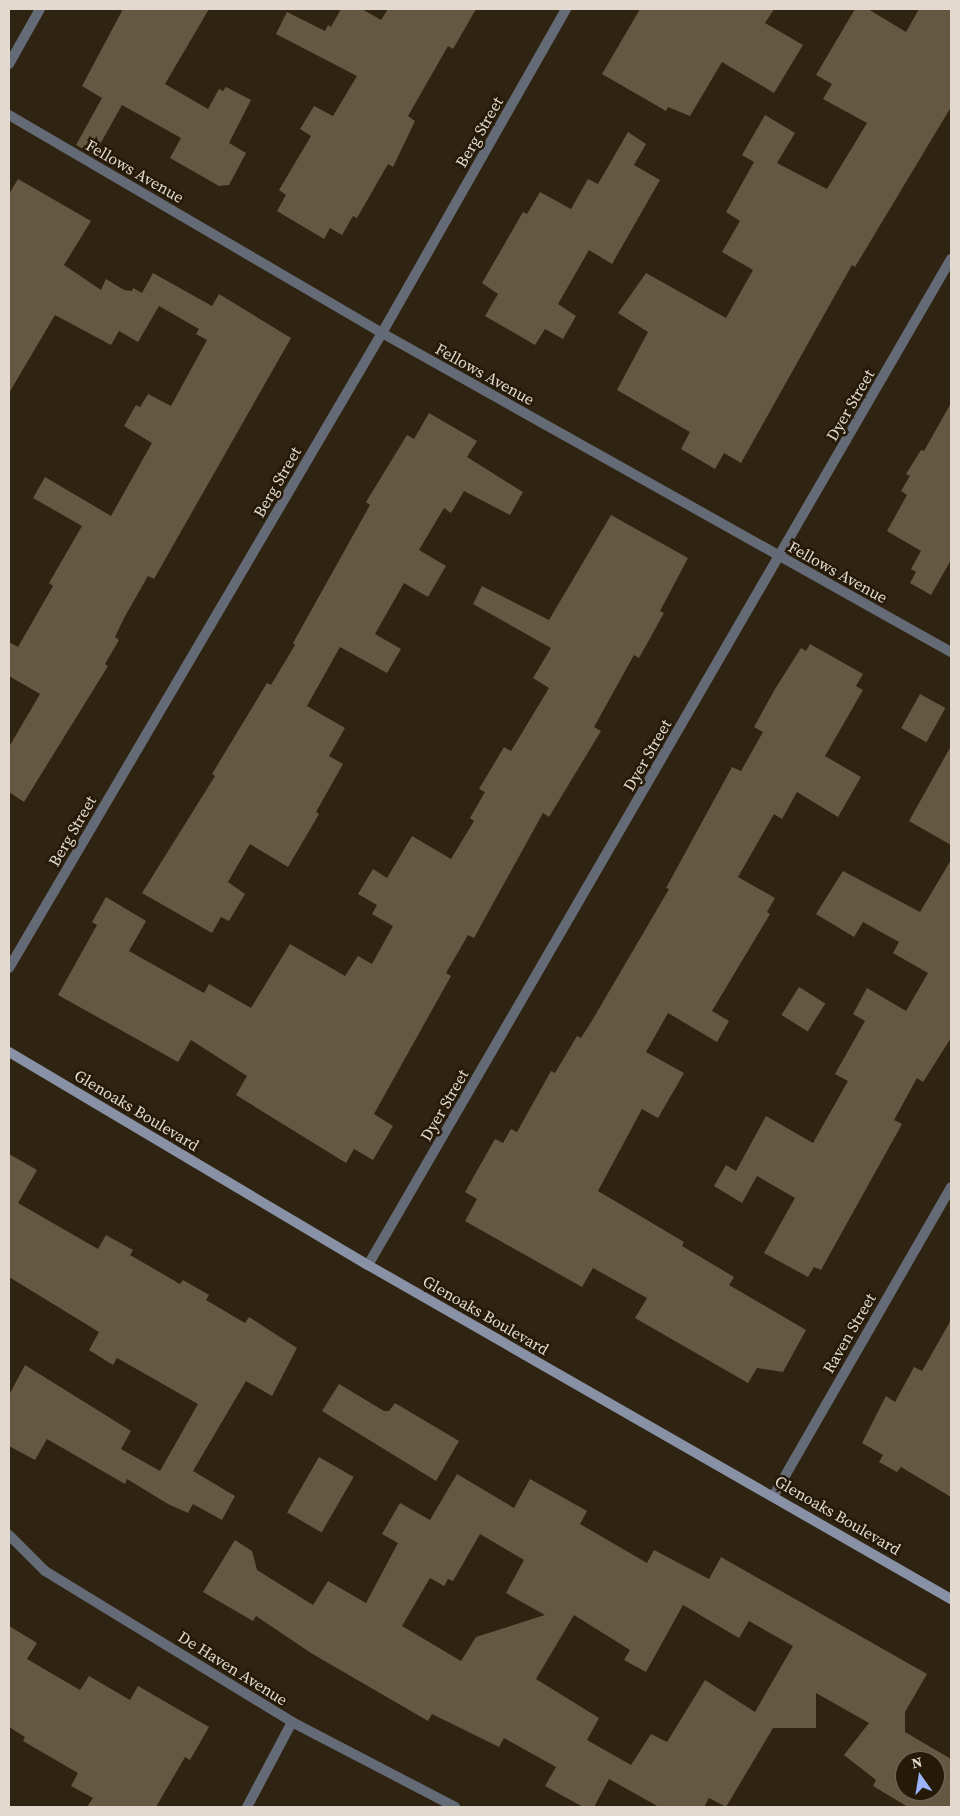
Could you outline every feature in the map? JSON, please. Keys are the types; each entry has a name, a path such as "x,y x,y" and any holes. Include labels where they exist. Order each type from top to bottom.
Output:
{"main road":[{"name":"Glenoaks Boulevard","path":"9,1052 368,1265 774,1495 951,1599"}],"street":[{"path":"9,64 40,9"},
{"name":"Berg Street","path":"9,968 382,333 566,9"},
{"name":"Fellows Avenue","path":"9,115 382,333 951,652"},
{"name":"Dyer Street","path":"368,1265 951,259"},
{"name":"Raven Street","path":"774,1495 951,1187"},
{"name":"De Haven Avenue","path":"9,1535 45,1570 292,1722 455,1807"},
{"path":"247,1807 292,1722"}],"building":[{"path":"123,9 209,9 165,84 208,109 219,89 223,91 226,87 251,100 229,143 246,153 229,185 219,186 170,158 181,138 122,105 94,155 76,145 102,98 82,86"},
{"path":"341,9 362,9 381,20 388,9 476,9 453,49 448,46 408,116 415,121 393,167 388,164 357,218 353,216 342,235 330,228 324,239 277,211 286,195 279,190 311,136 300,129 314,106 333,116 357,76 276,34 287,12 325,31 328,25 331,27"},
{"path":"640,9 774,9 765,23 803,45 774,93 722,62 690,116 668,107 666,111 602,74"},
{"path":"855,9 868,9 906,32 919,9 951,9 951,107 855,267 852,265 741,463 724,453 715,469 681,449 690,432 617,390 648,332 618,313 646,273 726,318 753,270 722,252 740,221 726,212 754,162 742,155 765,115 795,133 777,163 827,189 867,123 823,99 832,84 816,75"},
{"path":"628,132 646,144 634,165 660,180 612,264 589,250 558,304 576,316 563,339 545,329 535,345 485,316 498,294 482,283 523,212 527,214 540,192 571,209 588,179 598,184"},
{"path":"18,179 91,221 64,265 101,290 106,279 124,290 132,291 133,288 142,293 153,273 212,306 219,294 291,338 154,579 148,576 115,637 119,640 105,664 108,666 24,802 9,792 9,747 40,694 9,676 9,642 18,647 53,586 49,583 82,526 33,498 45,477 111,516 152,443 124,426 136,405 140,407 148,394 171,406 207,340 196,334 199,329 159,306 138,342 119,331 111,345 55,315 9,393 9,194"},
{"path":"951,403 951,560 931,595 910,583 916,572 911,569 921,551 887,531 907,495 901,491 910,476 906,474 921,450 924,451"},
{"path":"429,413 477,441 467,457 523,492 510,515 464,491 451,513 444,508 419,550 446,566 428,597 404,583 375,634 401,649 387,673 340,647 307,706 345,728 329,756 343,764 316,812 319,814 288,867 250,844 228,882 245,894 229,921 221,917 212,933 142,893 215,776 212,774 267,683 271,685 295,645 293,643 370,505 366,502 407,435 414,439"},
{"path":"611,515 688,558 660,611 664,613 639,658 634,655 594,727 601,731 549,817 543,813 474,938 468,935 446,973 451,976 374,1114 393,1126 373,1160 354,1149 346,1163 236,1095 247,1076 191,1040 178,1062 58,995 97,925 92,922 106,897 146,921 129,951 204,993 209,984 251,1008 290,944 345,976 358,956 372,964 393,926 372,914 377,905 358,894 373,869 387,878 412,836 451,859 474,821 470,818 485,792 479,789 504,747 511,751 549,688 533,678 551,648 473,604 482,586 549,620"},
{"path":"810,644 863,674 856,686 863,690 825,756 861,777 838,817 797,792 782,819 774,814 738,877 775,898 767,912 770,914 712,1011 729,1021 717,1042 668,1013 646,1052 684,1073 658,1118 642,1109 598,1191 684,1242 682,1246 734,1277 729,1285 806,1330 783,1372 757,1368 748,1383 635,1318 647,1298 593,1268 582,1287 465,1221 477,1199 465,1192 495,1139 503,1143 511,1129 517,1132 551,1071 555,1073 577,1036 581,1038 593,1019 669,889 666,888 732,767 741,771 763,732 754,727 775,689 801,648 806,651"},
{"path":"920,694 945,708 926,742 901,728"},
{"path":"951,746 951,845 909,821"},
{"path":"951,860 951,1038 923,1082 917,1078 894,1120 902,1124 821,1270 814,1267 808,1277 764,1253 795,1198 757,1176 742,1203 714,1186 726,1165 736,1171 766,1116 813,1143 848,1081 835,1074 865,1021 853,1014 867,988 906,1011 928,973 893,953 899,942 863,922 854,937 816,914 843,871 920,912"},
{"path":"799,987 825,1003 808,1031 782,1015"},
{"path":"9,1154 37,1170 18,1203 98,1249 106,1235 133,1250 130,1255 180,1284 183,1280 209,1295 206,1300 245,1323 249,1317 297,1348 272,1396 246,1381 193,1471 235,1496 222,1520 193,1504 188,1513 168,1504 127,1479 125,1484 47,1439 35,1460 9,1446 9,1395 25,1365 131,1431 121,1449 160,1471 198,1404 117,1358 113,1365 89,1350 99,1332 9,1277"},
{"path":"951,1320 951,1497 901,1467 897,1472 879,1462 883,1455 862,1443 886,1396 895,1402 914,1367 922,1371"},
{"path":"339,1384 384,1411 389,1411 395,1403 459,1441 436,1481 322,1411"},
{"path":"319,1457 354,1477 322,1532 287,1512"},
{"path":"457,1474 514,1508 530,1479 587,1511 580,1524 647,1563 654,1550 709,1579 721,1557 927,1674 905,1712 905,1732 937,1751 895,1751 895,1799 873,1786 876,1780 844,1755 869,1723 816,1693 816,1728 773,1728 726,1807 709,1798 704,1807 659,1807 609,1779 594,1807 583,1807 545,1786 556,1767 504,1738 499,1747 432,1714 428,1721 311,1653 256,1616 253,1621 203,1592 235,1540 252,1551 257,1570 313,1605 328,1581 366,1603 398,1543 382,1534 400,1503 430,1520","holes":["480,1534 524,1560 506,1593 545,1615 476,1637 461,1661 402,1626 430,1578 444,1586 448,1579 453,1581","683,1605 739,1638 749,1621 793,1646 755,1712 705,1680 667,1742 651,1734 631,1765 587,1740 599,1718 536,1679 574,1615 630,1650 624,1660 646,1672"]},
{"path":"9,1626 37,1643 27,1659 80,1690 89,1676 130,1700 138,1686 209,1727 190,1760 185,1757 156,1807 87,1807 93,1798 71,1786 78,1773 23,1741 25,1737 9,1727"},
{"path":"945,1755 951,1759 951,1807 908,1807 898,1801 945,1801"}]}
